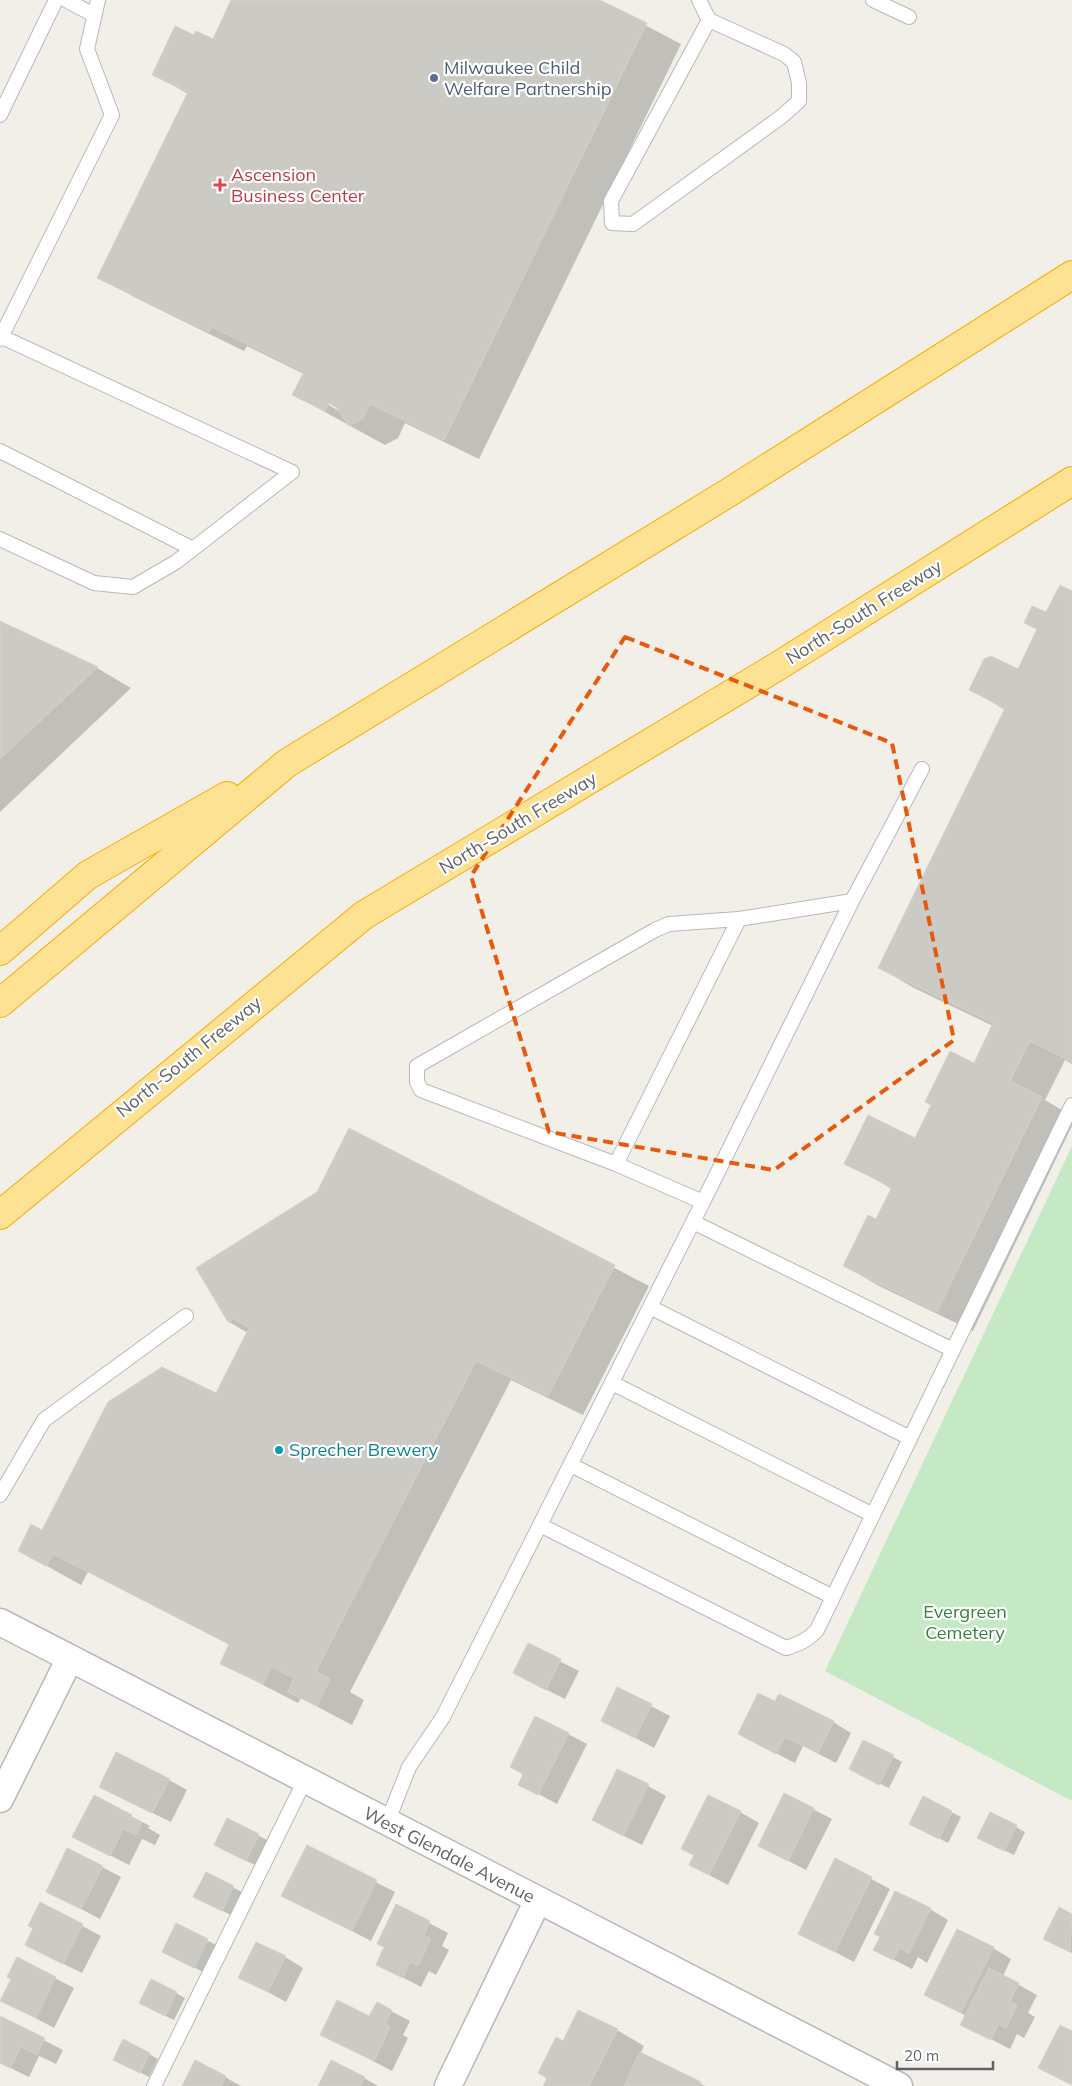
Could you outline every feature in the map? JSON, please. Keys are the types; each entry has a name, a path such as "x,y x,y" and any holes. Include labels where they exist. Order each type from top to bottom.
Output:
{"highway":[{"path":"0,951 88,875 288,763 728,493 1072,275"},
{"name":"North-South Freeway","path":"0,1214 364,915 778,666 1072,481"},
{"path":"0,1003 288,763"}],"street":[{"name":"West Glendale Avenue","path":"0,1622 899,2086"},
{"path":"0,1799 70,1658"},
{"path":"448,2086 538,1900"}],"lane":[{"path":"0,115 56,0"},
{"path":"66,0 94,15"},
{"path":"0,539 94,583 133,586 176,562 292,472 0,337 112,115 87,49 98,0"},
{"path":"699,0 709,20 784,54 794,62 799,83 799,101 633,224 612,223 610,201 709,20"},
{"path":"873,0 909,17"},
{"path":"0,451 193,549"},
{"path":"387,1823 410,1767 443,1717 693,1222 852,901 922,769"},
{"path":"703,1202 616,1164 421,1090 417,1082 417,1066 655,930 669,924 739,919 852,901"},
{"path":"616,1164 739,919"},
{"path":"540,1525 786,1648 810,1638 833,1597 1072,1105"},
{"path":"693,1222 953,1350"},
{"path":"650,1307 910,1438"},
{"path":"0,1495 44,1420 186,1316"},
{"path":"612,1383 872,1515"},
{"path":"571,1465 833,1597"},
{"path":"154,2086 305,1780"}],"highlighted area":[{"path":"625,637 892,743 954,1040 774,1170 549,1132 471,876"}],"green space":[{"name":"Evergreen Cemetery","path":"1072,1146 1072,1801 825,1671"}],"building":[{"path":"231,0 600,0 647,23 444,440 370,404 363,418 349,426 337,408 329,403 325,411 292,395 304,372 212,327 209,332 97,278 188,92 152,75 175,26 194,35 196,31 213,39"},
{"path":"1060,585 1072,591 1072,1062 1030,1041 1010,1081 1042,1097 937,1312 843,1266 868,1215 876,1219 892,1187 844,1164 868,1115 915,1138 931,1105 925,1102 950,1051 974,1063 993,1023 878,968 1005,708 969,690 984,659 991,656 1018,669 1037,629 1024,623 1032,606 1046,612"},
{"path":"0,621 98,667 0,759"},
{"path":"349,1128 615,1265 548,1396 476,1361 316,1671 330,1679 317,1706 288,1692 294,1678 271,1667 263,1684 220,1664 229,1644 53,1554 46,1566 18,1551 31,1524 42,1530 108,1402 162,1367 216,1393 249,1328 234,1319 228,1322 196,1268 317,1192"},
{"path":"528,1643 561,1659 546,1690 513,1673"},
{"path":"617,1687 652,1704 635,1738 601,1721"},
{"path":"758,1693 775,1701 779,1694 834,1721 818,1753 785,1737 776,1754 738,1734"},
{"path":"535,1716 569,1733 538,1795 518,1785 523,1774 510,1767"},
{"path":"863,1740 894,1755 879,1785 849,1769"},
{"path":"116,1752 170,1779 152,1813 99,1787"},
{"path":"617,1769 649,1784 623,1836 592,1820"},
{"path":"784,1793 814,1808 788,1861 758,1846"},
{"path":"94,1795 132,1815 130,1817 142,1823 136,1835 123,1829 110,1856 72,1837"},
{"path":"708,1795 741,1811 709,1875 689,1865 694,1855 681,1849"},
{"path":"923,1796 952,1811 939,1839 909,1824"},
{"path":"990,1812 1017,1825 1004,1851 977,1838"},
{"path":"227,1818 259,1834 246,1861 214,1845"},
{"path":"307,1845 377,1880 352,1931 281,1896"},
{"path":"67,1848 103,1866 81,1909 46,1892"},
{"path":"835,1858 872,1877 835,1952 798,1934"},
{"path":"206,1872 234,1886 222,1911 193,1897"},
{"path":"895,1891 931,1908 909,1953 899,1948 893,1960 873,1950 880,1937 874,1934"},
{"path":"40,1902 83,1924 63,1964 25,1945 33,1928 28,1926"},
{"path":"396,1904 430,1921 424,1935 431,1939 418,1966 410,1962 403,1978 376,1965 384,1947 377,1944"},
{"path":"1059,1907 1072,1914 1070,1952 1043,1939"},
{"path":"176,1923 208,1939 194,1968 162,1952"},
{"path":"957,1929 994,1947 961,2013 924,1995"},
{"path":"256,1942 286,1956 268,1992 238,1978"},
{"path":"17,1957 56,1977 36,2018 0,2001 11,1979 7,1977"},
{"path":"989,1968 1019,1983 1010,2001 1017,2005 1006,2028 998,2024 991,2040 960,2025"},
{"path":"151,1979 177,1992 165,2016 139,2003"},
{"path":"337,2000 369,2016 377,2002 392,2010 385,2024 390,2027 374,2061 320,2035"},
{"path":"578,2010 618,2029 589,2086 543,2086 547,2078 538,2073 556,2037 563,2041"},
{"path":"0,2016 45,2038 37,2055 21,2047 10,2068 0,2063"},
{"path":"1060,2025 1072,2031 1072,2085 1038,2068"},
{"path":"123,2039 150,2053 140,2073 113,2060"},
{"path":"640,2052 701,2082 699,2086 624,2086"},
{"path":"195,2060 226,2076 221,2086 182,2086"},
{"path":"331,2060 365,2077 360,2086 318,2086"}],"place":[{"name":"Milwaukee Child Welfare Partnership","path":"434,78"},
{"name":"Ascension Business Center","path":"220,185"},
{"name":"Sprecher Brewery","path":"279,1450"}]}
